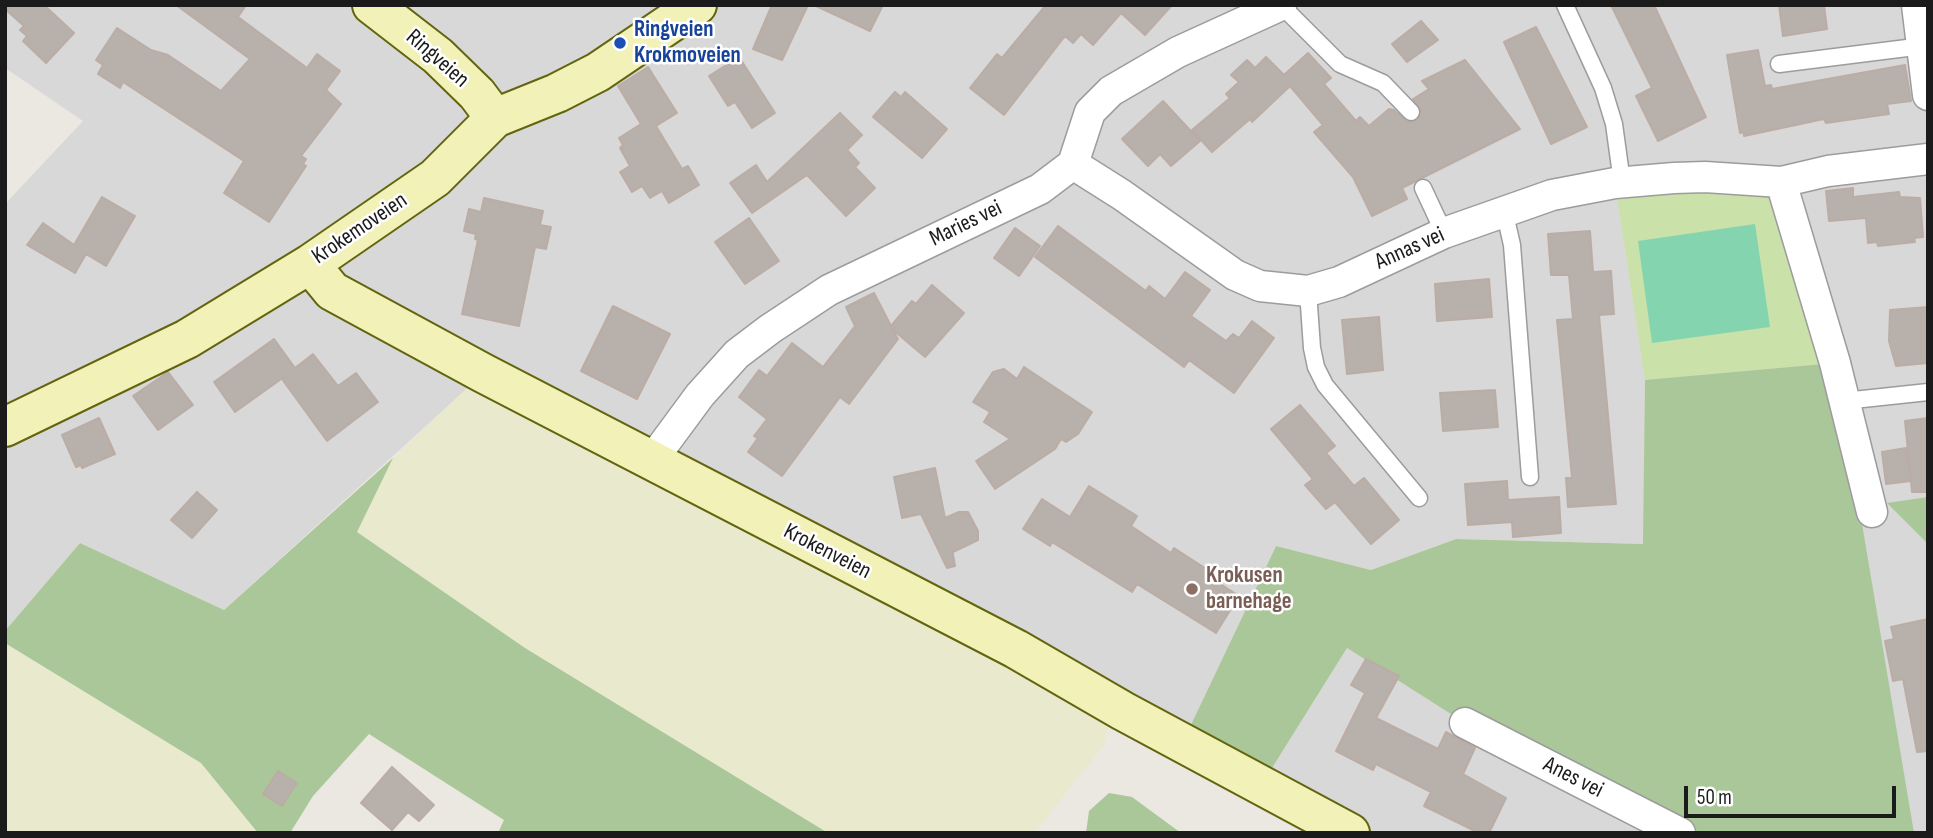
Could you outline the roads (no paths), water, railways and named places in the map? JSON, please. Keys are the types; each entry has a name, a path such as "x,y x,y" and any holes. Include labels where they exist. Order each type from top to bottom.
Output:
{"street":[{"name":"Ringveien","path":"372,5 438,56 477,94 495,118"},
{"name":"Krokemoveien","path":"5,427 187,339 310,264 435,178 495,118 530,105 598,72 697,5"},
{"path":"1073,164 1090,112 1111,91 1167,57 1281,5"},
{"path":"1917,5 1928,95"},
{"name":"Annas vei","path":"1073,164 1122,195 1235,275 1260,286 1308,291 1339,282 1444,233 1552,195 1622,182 1705,177 1781,182 1828,171 1928,159"},
{"name":"Maries vei","path":"652,460 700,396 728,365 771,329 829,290 1040,189 1073,164"},
{"path":"1781,182 1844,401 1872,512"},
{"name":"Krokenveien","path":"310,264 332,290 1016,649 1123,711 1350,833"},
{"name":"Anes vei","path":"1465,723 1680,833"}],"lane":[{"path":"1281,5 1340,64 1383,83 1411,112"},
{"path":"1565,5 1603,88 1614,124 1622,182"},
{"path":"1779,64 1923,46"},
{"path":"1423,188 1444,233"},
{"path":"1504,210 1512,245 1530,477"},
{"path":"1308,291 1312,348 1316,367 1325,385 1419,498"},
{"path":"1844,401 1928,392"}],"place":[{"name":"Ringveien Krokmoveien","path":"620,43"},
{"name":"Krokusen barnehage","path":"1192,589"}]}
